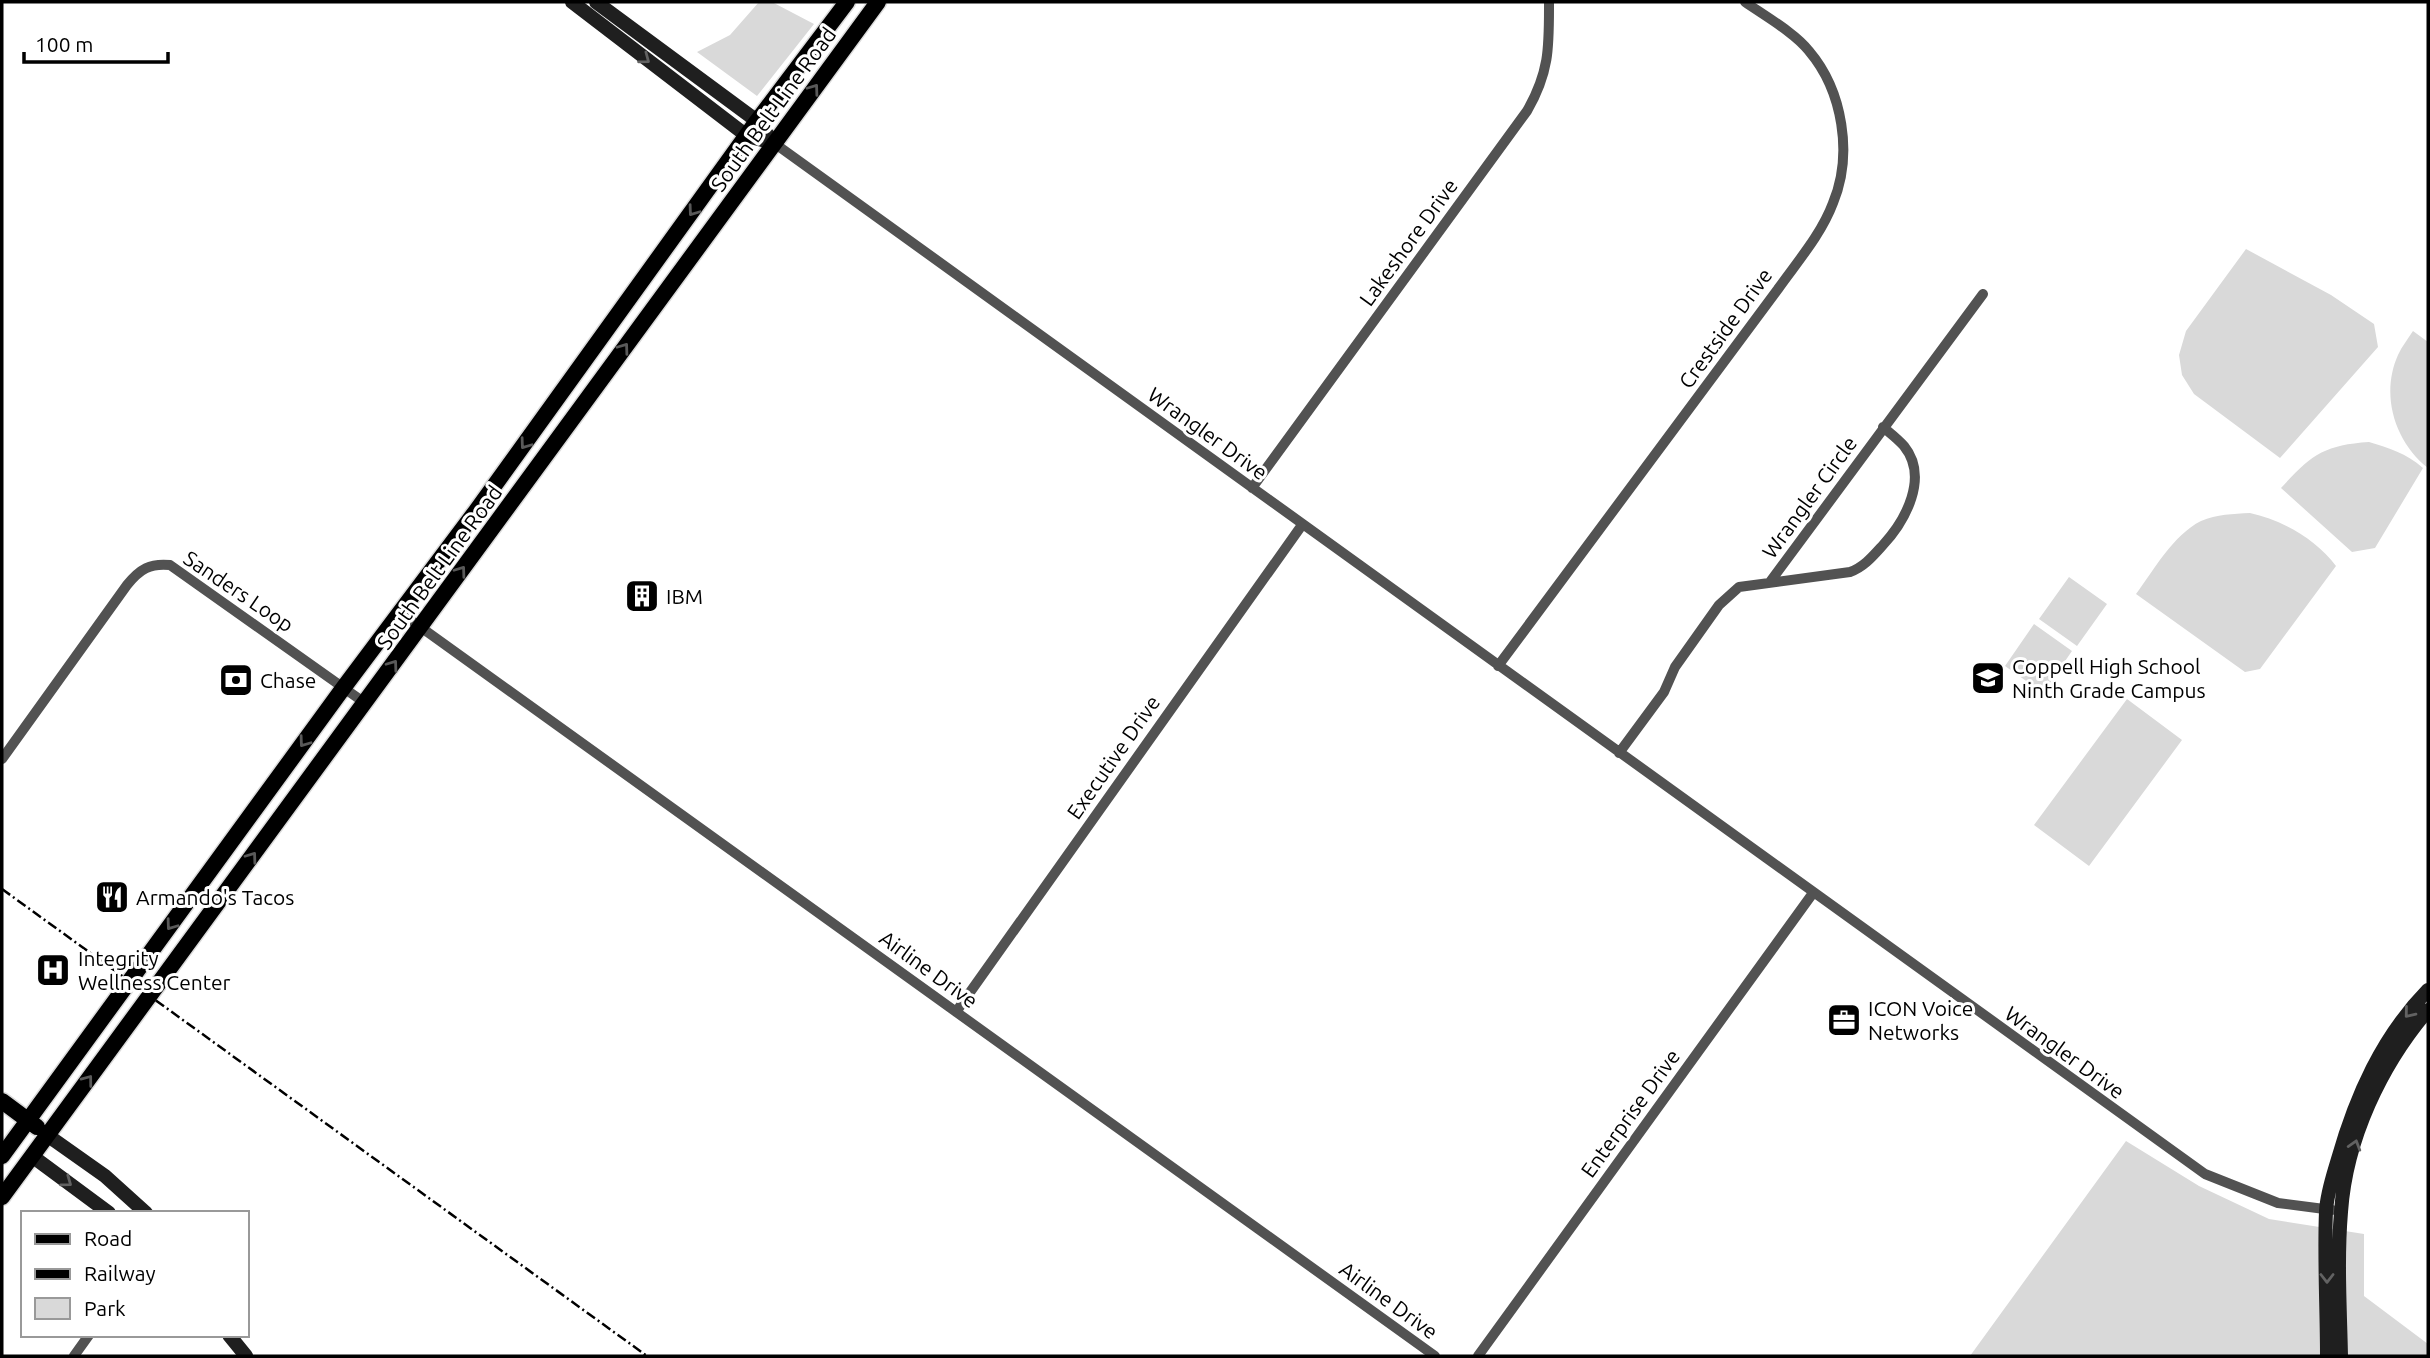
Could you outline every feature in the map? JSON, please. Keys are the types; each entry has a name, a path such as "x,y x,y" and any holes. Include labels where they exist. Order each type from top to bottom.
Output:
{"main road":[{"name":"South Belt Line Road","path":"2,1156 7,1137 28,1120 565,389 757,121 847,2"},
{"name":"South Belt Line Road","path":"2,1197 878,2"},
{"path":"565,389 583,404"},
{"path":"155,947 172,966"},
{"path":"2,1101 47,1135"},
{"path":"7,1137 32,1156"}],"street":[{"path":"572,2 747,136 774,144"},
{"path":"596,2 757,121 774,144"},
{"name":"Lakeshore Drive","path":"1252,488 1527,111 1541,83 1549,52 1549,2"},
{"name":"Crestside Drive","path":"1498,666 1777,289 1820,229 1833,203 1844,152 1840,119 1832,92 1808,48 1745,2"},
{"path":"608,30 617,17"},
{"name":"Wrangler Drive","path":"774,144 2205,1174 2264,1199 2333,1210"},
{"name":"Wrangler Circle","path":"1770,582 1983,294"},
{"name":"Wrangler Circle","path":"1770,582 1860,569 1890,537 1910,508 1914,485 1912,464 1905,447 1884,427"},
{"name":"Executive Drive","path":"956,1012 1302,524"},
{"name":"Sanders Loop","path":"2,759 127,585 145,567 155,564 170,565 365,703"},
{"path":"1619,753 1664,692 1675,667 1719,605 1739,587 1770,582"},
{"name":"Airline Drive","path":"401,612 1435,1356"},
{"name":"Enterprise Drive","path":"1478,1356 1812,893"},
{"path":"2341,1356 2330,1185 2357,1098 2367,1076 2398,1038 2428,990"},
{"path":"2398,1038 2428,1010"},
{"path":"47,1135 104,1177 144,1211"},
{"path":"32,1156 106,1211"},
{"path":"2327,1356 2333,1210"},
{"path":"74,1356 88,1337"},
{"path":"231,1337 246,1356"}],"green space":[{"path":"759,2 772,2 814,24 757,96 697,52 730,35"},
{"path":"2246,249 2331,295 2374,324 2378,347 2280,458 2194,394 2182,375 2179,355 2186,331"},
{"path":"2413,331 2428,342 2428,468 2416,457 2399,431 2391,401 2393,370"},
{"path":"2369,442 2404,455 2423,468 2375,548 2352,552 2281,488 2301,467 2319,454 2340,446"},
{"path":"2250,513 2274,520 2298,532 2319,547 2336,566 2260,669 2245,672 2136,594 2165,554 2191,527 2213,517"},
{"path":"2069,577 2107,604 2077,646 2039,619"},
{"path":"2034,624 2072,651 2043,693 2005,666"},
{"path":"2127,699 2182,740 2089,866 2034,825"},
{"path":"2126,1141 2199,1186 2269,1219 2364,1234 2364,1296 2428,1344 2428,1356 1970,1356"}],"railway":[{"path":"2,889 647,1356"}],"place":[{"name":"IBM","path":"642,596"},
{"name":"Coppell High School Ninth Grade Campus","path":"1988,678"},
{"name":"Chase","path":"236,680"},
{"name":"Armando's Tacos","path":"112,897"},
{"name":"Integrity Wellness Center","path":"53,970"},
{"name":"ICON Voice Networks","path":"1844,1020"}]}
